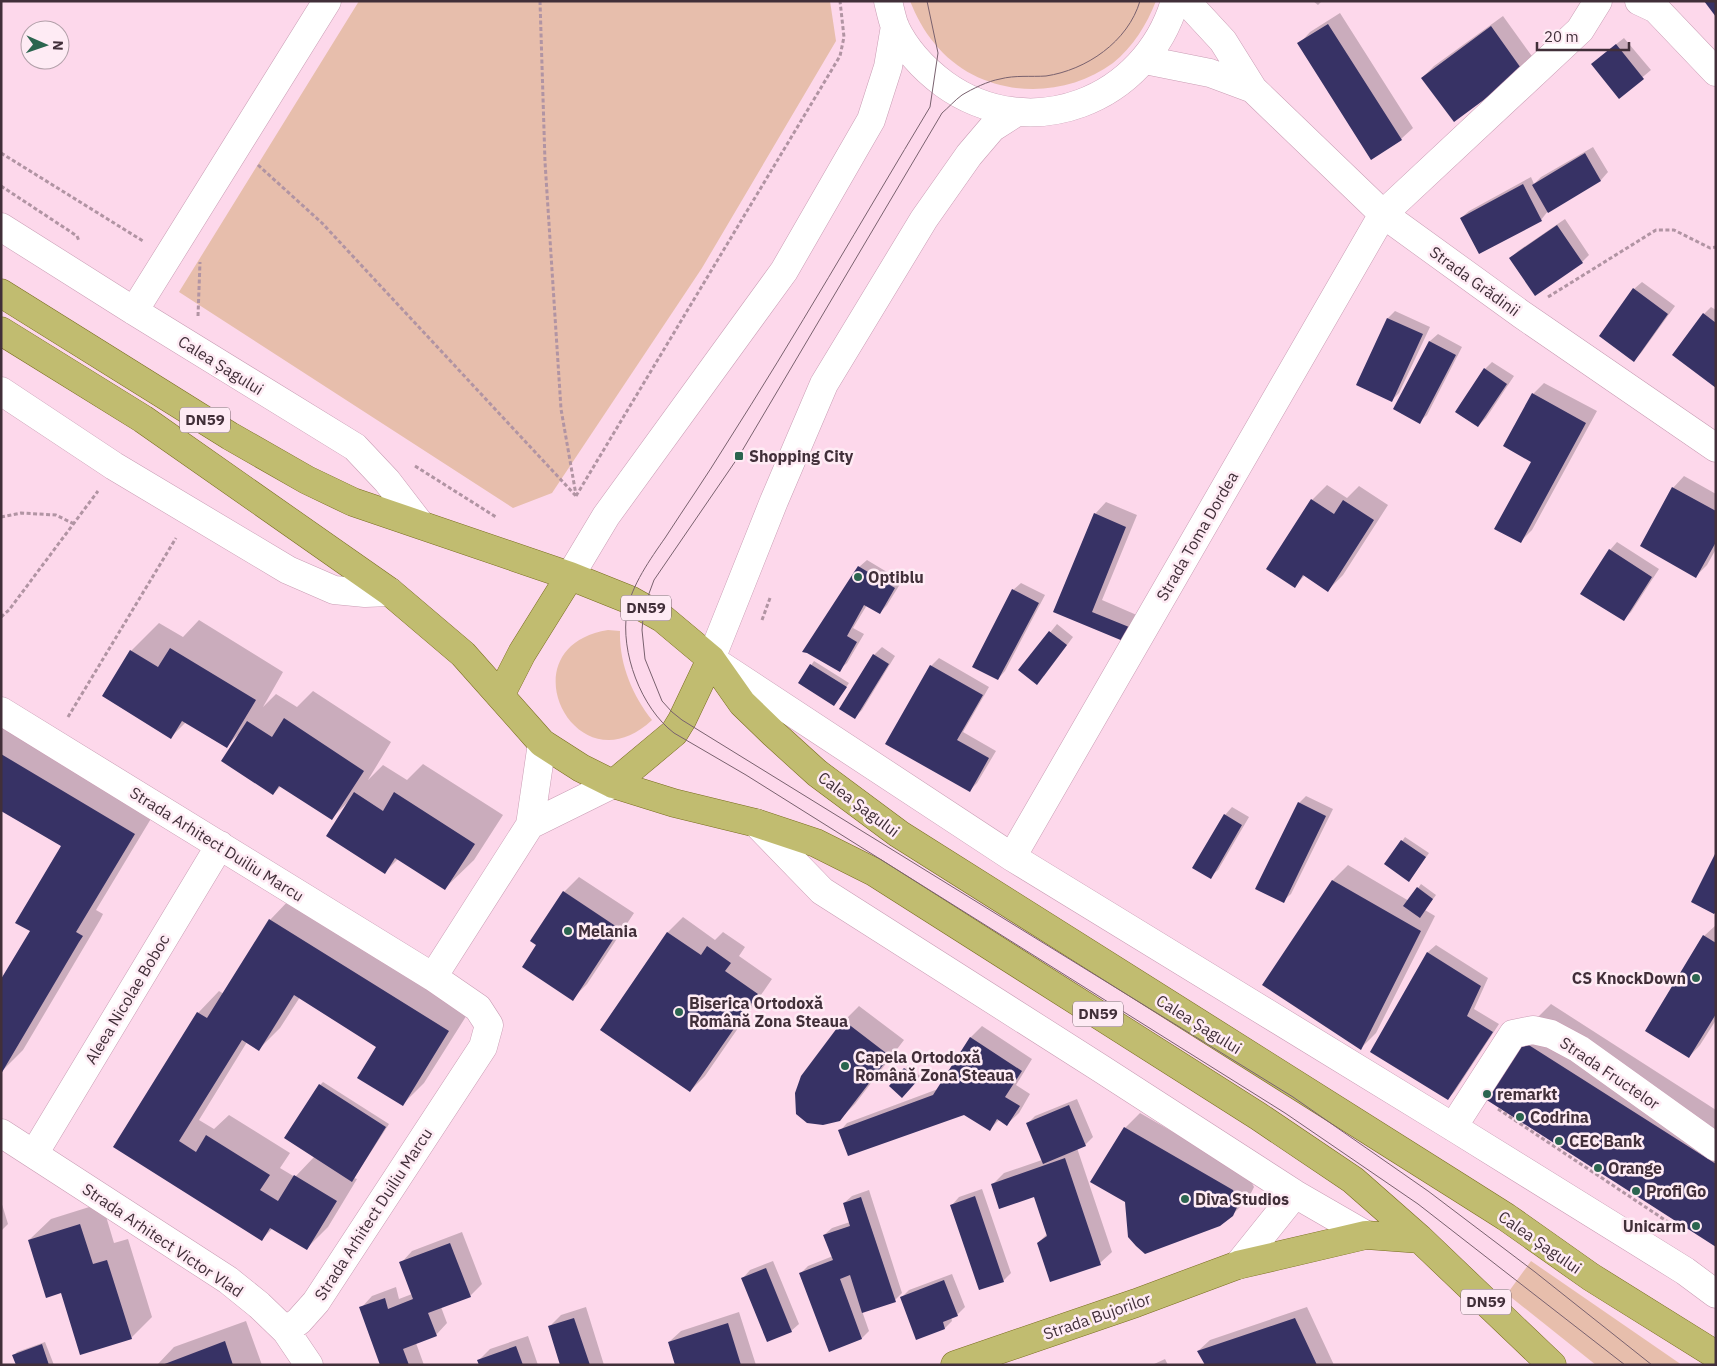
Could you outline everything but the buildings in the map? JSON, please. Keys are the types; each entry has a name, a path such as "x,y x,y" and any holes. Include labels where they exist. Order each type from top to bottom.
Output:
{"main road":[{"name":"Calea Șagului","path":"1,292 230,436 307,480 353,502 570,576 630,600 662,618 711,659 742,703 774,734 817,773 899,834 1506,1217 1591,1277 1716,1355"},
{"name":"DN59","path":"1,331 143,419 390,592 464,654 542,743 581,768 614,784 674,803 756,823 816,843 874,872 1258,1116 1353,1180 1420,1239 1552,1365"},
{"path":"501,694 522,653 570,576"},
{"path":"614,784 674,733 711,659"},
{"name":"Strada Bujorilor","path":"956,1365 1136,1303 1238,1265 1366,1235 1420,1239"}],"street":[{"path":"134,311 327,1"},
{"path":"891,14 915,58 936,78 961,96 985,105 1017,112 1052,111 1087,102 1118,85 1145,60 1160,40 1171,17 1175,1"},
{"name":"Strada Grădinii","path":"1186,1 1223,41 1253,89 1383,214 1521,314 1716,448"},
{"name":"Strada Toma Dordea","path":"1012,857 1383,214 1580,30 1598,1"},
{"path":"1639,1 1656,8 1716,72"},
{"path":"570,576 606,516 784,271 871,120 888,66 891,14"},
{"name":"Strada Grădinii","path":"1145,60 1210,73 1253,89"},
{"path":"711,659 824,384 924,219 968,154 992,128 1017,112"},
{"name":"Calea Șagului","path":"1,227 355,447 387,481 420,524"},
{"path":"1,391 114,466 288,570 334,590 390,592"},
{"name":"Calea Șagului","path":"711,659 1012,857 1685,1271 1716,1294"},
{"name":"Strada Arhitect Duiliu Marcu","path":"1,711 433,977 478,1008 488,1025 483,1047 316,1302 299,1321 286,1331"},
{"path":"433,977 530,825 542,743"},
{"path":"530,825 614,784"},
{"path":"756,823 822,891 1295,1194 1366,1235"},
{"name":"Aleea Nicolae Boboc","path":"34,1154 220,845"},
{"name":"Strada Fructelor","path":"1453,1127 1513,1034 1533,1030 1551,1034 1579,1049 1716,1146"},
{"name":"Strada Arhitect Victor Vlad","path":"1,1133 228,1280 286,1331 309,1365"},
{"path":"1238,1265 1295,1194"}],"path":[{"path":"540,1 545,162 561,409 576,496"},
{"path":"576,496 840,56 844,37 840,1"},
{"path":"234,151 254,162 322,223 576,496"},
{"path":"1,153 146,243"},
{"path":"1521,314 1656,230 1674,230 1710,248 1716,247"},
{"path":"1,618 99,490"},
{"path":"1,517 21,512 56,515 74,524"},
{"path":"52,743 192,512"},
{"path":"762,620 771,594"},
{"path":"1475,1094 1678,1229"}],"shaded area":[{"path":"359,1 830,1 836,41 702,268 552,493 513,508 179,292"},
{"path":"910,1 1156,1 1139,35 1113,63 1092,76 1044,89 996,84 973,75 953,62 927,34"},
{"path":"608,630 620,631 624,667 638,700 652,720 624,738 598,739 577,728 562,708 556,685 560,661 577,642"},
{"path":"1531,1261 1682,1365 1596,1365 1507,1294"}],"tram line":[{"path":"927,1 938,53 930,107 777,362 637,582 629,602 626,627 630,661 643,694 662,722 674,733 746,775 1285,1113 1418,1204 1625,1365"},
{"path":"1140,1 1134,16 1116,41 1104,52 1076,68 1046,76 1011,77 990,82 962,95 942,113 739,456 654,580 644,607 642,630 645,659 662,701 682,720 1293,1097 1428,1191 1535,1272 1652,1365"}],"place":[{"name":"Shopping City","path":"739,456"},
{"name":"Optiblu","path":"858,577"},
{"name":"Melania","path":"568,931"},
{"name":"CS KnockDown","path":"1696,978"},
{"name":"Biserica Ortodoxă Română Zona Steaua","path":"679,1012"},
{"name":"Capela Ortodoxă Română Zona Steaua","path":"845,1066"},
{"name":"remarkt","path":"1487,1094"},
{"name":"Codrina","path":"1520,1117"},
{"name":"CEC Bank","path":"1559,1141"},
{"name":"Orange","path":"1598,1168"},
{"name":"Profi Go","path":"1636,1191"},
{"name":"Diva Studios","path":"1185,1199"},
{"name":"Unicarm","path":"1696,1226"}]}
